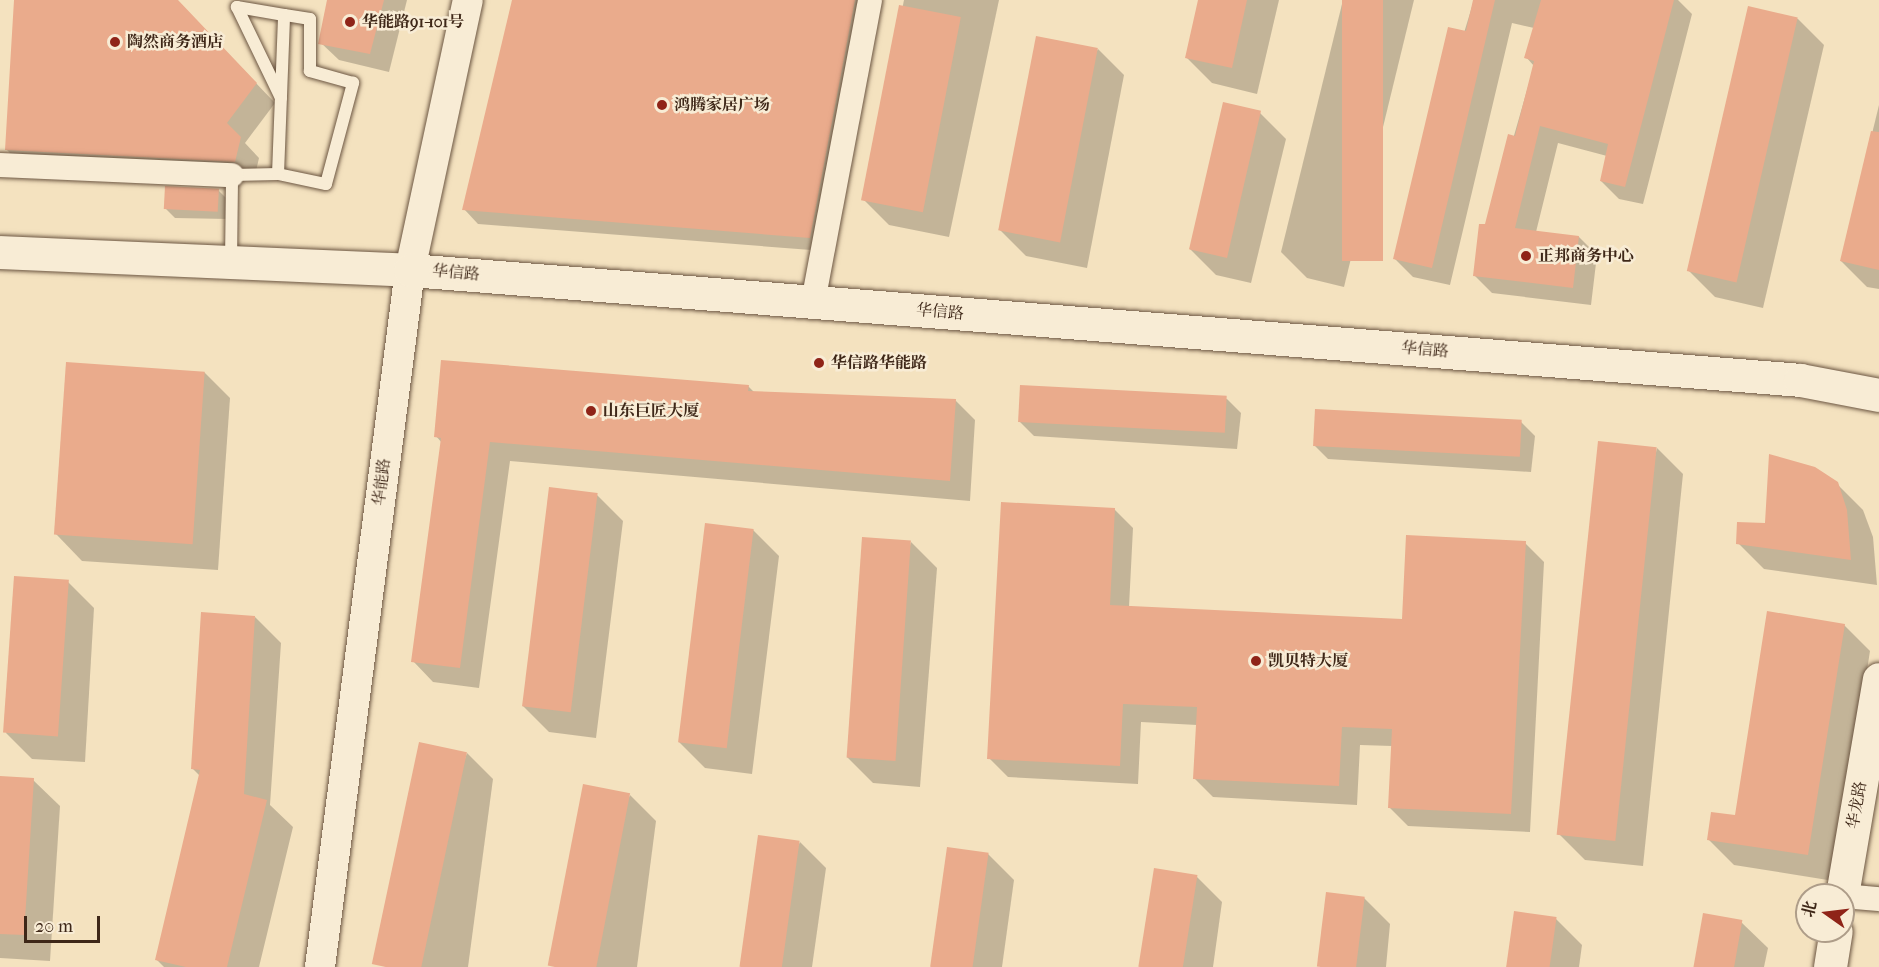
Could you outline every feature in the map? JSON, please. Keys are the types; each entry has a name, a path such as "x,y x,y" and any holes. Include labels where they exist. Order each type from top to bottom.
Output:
{"main road":[{"name":"华信路","path":"0,252 410,270 1800,380 1879,395"},
{"name":"华龙路","path":"1845,883 1879,679"},
{"path":"1830,967 1834,943"}],"street":[{"name":"华能路","path":"320,967 410,270 468,0"},
{"path":"813,302 870,0"},
{"path":"0,165 232,175"},
{"path":"1855,896 1879,899"}],"lane":[{"path":"231,262 232,175 278,174 326,184 353,83 310,71 310,20 237,7 281,98"},
{"path":"278,174 284,15"}],"building":[{"name":"陶然商务酒店","path":"14,0 178,0 257,83 227,123 241,137 235,162 5,150"},
{"name":"华能路91-101号","path":"327,0 384,0 370,54 318,44"},
{"name":"鸿腾家居广场","path":"512,0 855,0 810,238 462,210"},
{"path":"1198,0 1247,0 1232,68 1185,58"},
{"path":"1342,0 1383,0 1383,261 1342,261"},
{"path":"1473,0 1495,0 1432,268 1393,259 1448,27 1466,31"},
{"path":"1541,0 1674,0 1625,187 1600,181 1608,144 1540,126 1515,228 1579,236 1573,288 1473,276 1479,224 1485,224 1508,134 1515,136 1534,61 1524,58"},
{"path":"899,5 961,17 923,212 861,200"},
{"path":"1748,6 1798,17 1737,283 1687,271"},
{"path":"1036,36 1098,48 1060,242 998,230"},
{"path":"1223,102 1261,111 1227,258 1189,249"},
{"path":"1871,131 1879,132 1879,270 1840,261"},
{"path":"165,186 219,189 218,212 164,209"},
{"path":"441,360 749,385 748,391 956,399 950,481 490,442 460,668 411,662 441,438 434,437"},
{"path":"66,362 205,372 193,544 54,535"},
{"path":"1020,385 1227,396 1225,433 1018,422"},
{"path":"1315,409 1522,420 1520,457 1313,446"},
{"path":"1598,441 1657,447 1615,841 1557,835"},
{"path":"1769,454 1815,467 1838,482 1847,510 1851,560 1736,544 1737,522 1765,523"},
{"path":"549,487 598,493 571,712 522,706"},
{"name":"凯贝特大厦","path":"1001,502 1115,508 1110,605 1402,619 1406,535 1526,541 1511,814 1388,808 1392,729 1342,727 1339,786 1193,779 1197,707 1123,704 1120,766 987,759"},
{"path":"705,523 754,529 727,748 678,742"},
{"path":"862,537 911,540 895,761 847,757"},
{"path":"14,576 69,580 58,736 3,733"},
{"path":"1767,611 1845,624 1808,855 1707,840 1711,812 1735,815"},
{"path":"201,612 255,616 244,794 267,800 227,967 186,967 155,960 200,770 191,769"},
{"path":"419,742 467,752 421,967 386,967 372,964"},
{"path":"0,776 34,778 24,935 0,934"},
{"path":"583,784 630,793 596,967 548,966"},
{"path":"758,835 800,841 782,967 739,967"},
{"path":"947,847 989,853 973,967 930,967"},
{"path":"1154,868 1197,875 1183,967 1138,967"},
{"path":"1326,892 1365,897 1356,967 1317,966"},
{"path":"1514,911 1557,917 1550,967 1506,967"},
{"path":"1703,913 1742,920 1734,967 1693,967"}],"place":[{"name":"华能路91-101号","path":"350,22"},
{"name":"陶然商务酒店","path":"115,42"},
{"name":"鸿腾家居广场","path":"662,105"},
{"name":"正邦商务中心","path":"1526,256"},
{"name":"华信路华能路","path":"819,363"},
{"name":"山东巨匠大厦","path":"591,411"},
{"name":"凯贝特大厦","path":"1256,661"}]}
